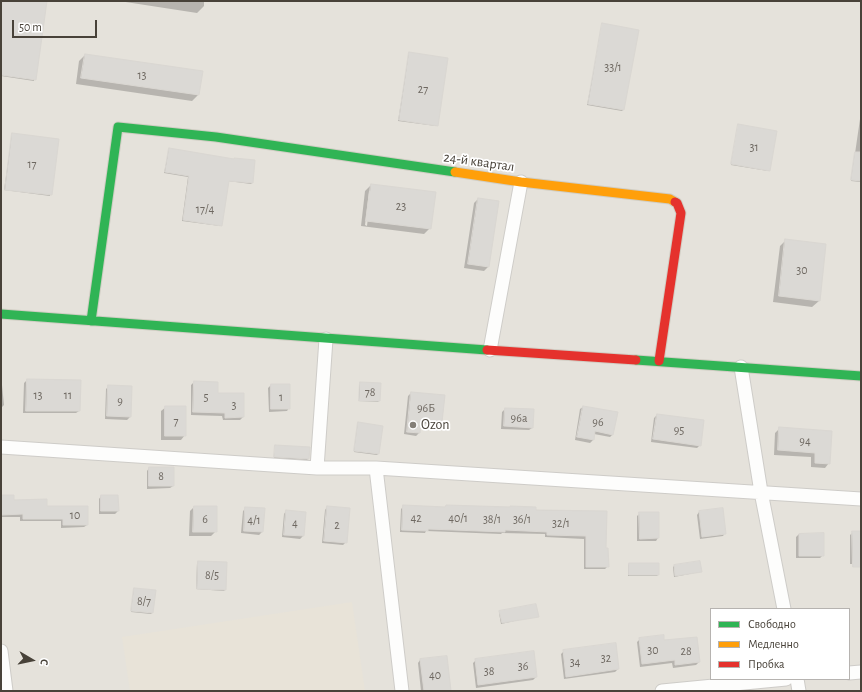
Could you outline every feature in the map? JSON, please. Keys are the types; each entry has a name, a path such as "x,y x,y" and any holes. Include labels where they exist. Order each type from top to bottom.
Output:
{"street":[{"name":"24-й квартал","path":"91,321 118,127 216,137 521,182 670,199 677,203 681,213 660,361"},
{"path":"490,350 521,182"},
{"path":"1,314 326,339 861,376"},
{"path":"317,468 326,339"},
{"path":"741,367 761,492 784,608"},
{"path":"1,447 317,468 376,468 761,492 861,500"},
{"path":"376,468 402,691"},
{"path":"1,652 6,691"},
{"path":"850,672 861,672"},
{"path":"662,691 776,680"},
{"path":"797,680 799,691"}],"shaded area":[{"path":"1,1 861,1 861,691 1,691"},
{"path":"352,602 365,691 130,691 122,637"}],"building":[{"path":"2,1 47,1 36,80 1,75"},
{"path":"602,23 639,30 624,110 588,104"},
{"path":"409,52 448,58 438,126 399,120"},
{"path":"85,54 203,71 199,95 81,78"},
{"path":"738,124 777,131 770,171 731,164"},
{"path":"12,133 59,139 52,195 5,190"},
{"path":"169,148 234,159 255,160 253,183 229,181 222,226 183,220 189,176 165,172"},
{"path":"855,152 861,152 861,181 851,180"},
{"path":"371,184 436,192 431,229 366,221"},
{"path":"478,198 499,201 489,267 468,264"},
{"path":"785,239 826,244 820,301 779,296"},
{"path":"27,379 81,380 80,411 26,411"},
{"path":"194,381 218,382 218,393 244,393 244,417 225,418 225,413 193,412"},
{"path":"360,382 381,383 380,401 359,401"},
{"path":"271,384 290,384 290,409 271,409"},
{"path":"108,385 132,386 131,417 107,416"},
{"path":"411,392 445,395 442,422 421,420 420,433 407,432"},
{"path":"165,406 186,406 186,436 165,436"},
{"path":"583,406 618,412 613,435 595,431 594,440 577,437"},
{"path":"505,408 534,409 533,428 504,426"},
{"path":"657,414 704,420 701,446 653,439"},
{"path":"358,422 383,426 379,454 354,451"},
{"path":"779,427 832,431 830,464 815,463 815,453 778,450"},
{"path":"275,445 310,447 309,459 274,457"},
{"path":"149,467 174,467 174,486 149,486"},
{"path":"1,495 14,495 14,500 47,499 47,506 88,506 88,525 63,525 63,519 23,519 23,514 1,515"},
{"path":"101,495 118,495 119,511 101,511"},
{"path":"403,505 445,507 446,505 510,506 536,507 536,510 607,511 606,548 608,548 609,567 586,567 586,536 547,535 547,532 505,530 505,532 428,529 428,531 402,530"},
{"path":"194,506 217,506 217,532 193,532"},
{"path":"327,506 350,508 347,543 324,541"},
{"path":"245,507 265,508 263,532 244,531"},
{"path":"723,508 726,534 702,537 699,511"},
{"path":"286,510 306,512 304,536 284,535"},
{"path":"639,512 659,512 659,538 640,539"},
{"path":"852,531 861,531 861,567 853,567"},
{"path":"824,533 824,556 799,556 799,534"},
{"path":"198,561 227,562 226,590 197,589"},
{"path":"700,561 702,572 675,576 674,565"},
{"path":"629,563 659,563 659,575 629,575"},
{"path":"134,588 156,590 153,613 131,611"},
{"path":"536,604 539,617 502,623 499,611"},
{"path":"664,635 664,640 697,637 700,662 675,665 675,660 642,664 639,638"},
{"path":"616,643 619,669 566,677 563,650"},
{"path":"534,651 537,677 478,685 475,659"},
{"path":"447,656 451,691 424,691 420,659"}],"traffic: fast":[{"path":"91,321 118,127 216,137 455,172"},
{"path":"1,314 487,350"},
{"path":"636,360 861,376"}],"traffic: slow":[{"path":"455,172 521,182 670,199 675,202"}],"traffic: jam":[{"path":"659,361 681,213 677,203 675,202"},
{"path":"487,350 636,360"}],"place":[{"name":"Ozon","path":"413,425"}]}
